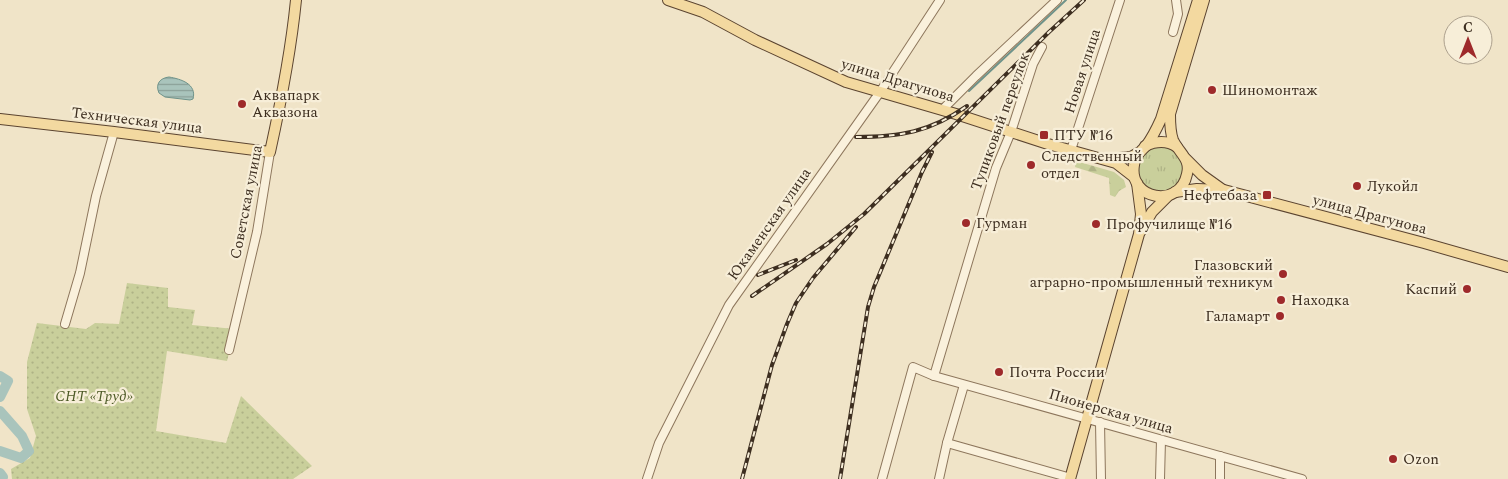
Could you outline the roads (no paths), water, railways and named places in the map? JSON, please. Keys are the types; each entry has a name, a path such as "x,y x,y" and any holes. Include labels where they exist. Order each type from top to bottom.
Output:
{"main road":[{"name":"Советская улица","path":"270,152 294,28 296,0"},
{"name":"улица Драгунова","path":"668,0 703,12 756,40 846,82 1116,163 1135,180"},
{"path":"1071,478 1139,234 1141,214 1134,163 1161,119 1198,0"},
{"path":"1139,234 1152,212 1162,201 1182,186 1186,180 1188,169 1186,159 1172,136 1170,114 1204,0"},
{"name":"Техническая улица","path":"0,119 270,152"},
{"path":"1142,150 1159,142 1166,142 1178,148"},
{"name":"улица Драгунова","path":"1100,158 1122,159 1131,157 1142,150"},
{"name":"улица Драгунова","path":"1186,159 1202,175 1224,190"},
{"path":"1135,180 1141,188 1150,194 1163,196 1172,194"},
{"name":"улица Драгунова","path":"1172,194 1203,189 1224,190 1508,267"}],"street":[{"name":"Юкаменская улица","path":"647,479 659,443 729,305 880,92 940,0"},
{"path":"942,110 1057,0"},
{"name":"Новая улица","path":"1070,150 1120,0"},
{"path":"1174,32 1178,14 1176,0"},
{"name":"Тупиковый переулок","path":"934,376 996,168 1011,132 1032,64 1042,48"},
{"path":"64,324 80,273 96,196 114,132"},
{"name":"Советская улица","path":"229,350 257,232 270,152"},
{"name":"Пионерская улица","path":"882,479 913,367 934,376 1220,456 1285,477 1302,479"},
{"path":"939,479 964,384"},
{"path":"1100,422 1100,479"},
{"path":"1160,479 1161,440"},
{"path":"947,443 1071,478"},
{"path":"1220,456 1220,479"}],"water":[{"path":"169,77 187,83 193,90 193,99 165,97 159,93 159,82"}],"waterway":[{"path":"969,91 1066,0"},
{"path":"0,376 8,381 0,397"},
{"path":"0,411 22,436 29,451 21,458 0,451"},
{"path":"0,473 3,477 2,479"}],"railway":[{"path":"752,296 827,244 864,214 1084,0"},
{"path":"856,137 887,136 914,131 940,122 967,106"},
{"path":"840,479 868,307 874,287 932,152"},
{"path":"742,479 772,365 796,303 813,278 856,227"},
{"path":"758,275 796,260"}],"place":[{"name":"Шиномонтаж","path":"1212,90"},
{"name":"Аквапарк Аквазона","path":"242,104"},
{"name":"ПТУ №16","path":"1044,135"},
{"name":"Следственный отдел","path":"1031,165"},
{"name":"Лукойл","path":"1357,186"},
{"name":"Нефтебаза","path":"1267,195"},
{"name":"Гурман","path":"966,223"},
{"name":"Профучилище №16","path":"1096,224"},
{"name":"Глазовский аграрно-промышленный техникум","path":"1283,274"},
{"name":"Каспий","path":"1467,289"},
{"name":"Находка","path":"1281,300"},
{"name":"Галамарт","path":"1280,316"},
{"name":"Почта России","path":"999,372"},
{"name":"Ozon","path":"1393,459"}],"park label":[{"name":"СНТ «Труд»","path":"94,396"}]}
